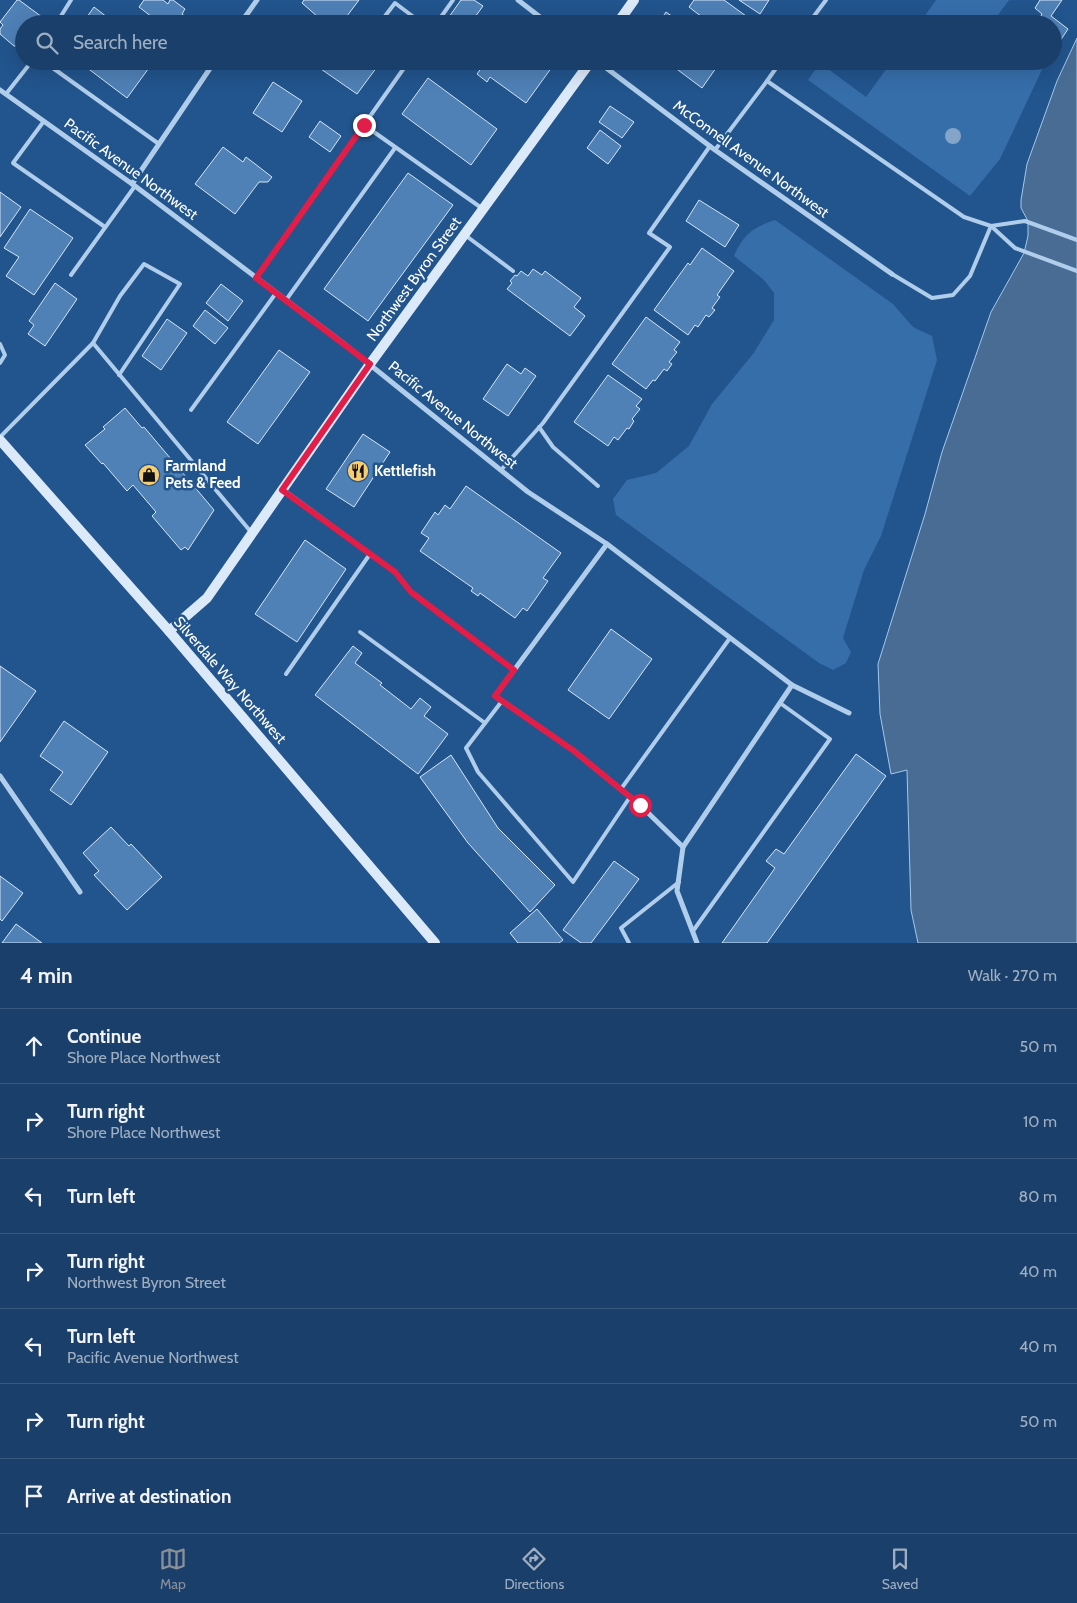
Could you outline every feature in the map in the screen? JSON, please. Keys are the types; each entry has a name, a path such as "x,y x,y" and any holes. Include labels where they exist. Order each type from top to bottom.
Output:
{"street":[{"path":"247,15 258,0"},
{"path":"518,0 537,15"},
{"path":"623,15 634,0"},
{"path":"133,185 209,70"},
{"name":"Northwest Byron Street","path":"169,632 207,598 370,364 584,70"},
{"name":"McConnell Avenue Northwest","path":"609,70 712,148 892,274"},
{"name":"Pacific Avenue Northwest","path":"0,90 133,185 286,300 370,364 528,492 607,544 792,685 849,713"},
{"name":"Silverdale Way Northwest","path":"0,438 435,943"},
{"path":"607,544 495,696 574,751 621,789 683,847"},
{"path":"697,943 678,891 683,847 792,685"},
{"path":"0,776 80,892"}],"lane":[{"path":"62,15 71,0"},
{"path":"442,15 453,0"},
{"path":"815,15 826,0"},
{"path":"386,15 395,2 412,15"},
{"path":"6,94 25,70"},
{"path":"56,70 159,144"},
{"path":"256,278 403,70"},
{"path":"501,470 539,428 670,247 649,233 712,148 774,70"},
{"path":"767,80 964,217 991,226 1015,248 1077,271"},
{"path":"44,121 13,163 105,227"},
{"path":"364,125 483,209"},
{"path":"286,300 395,148"},
{"path":"71,276 133,185"},
{"path":"991,226 1025,221 1077,240"},
{"path":"892,274 932,298 953,295 970,276 991,226"},
{"path":"465,235 513,271"},
{"path":"0,438 93,343 120,296 144,264 180,284 119,375"},
{"path":"191,410 276,293"},
{"path":"93,343 252,533"},
{"path":"0,344 5,355 0,363"},
{"path":"539,428 553,447 598,486"},
{"path":"282,490 395,572 411,592 514,670"},
{"path":"286,674 370,554"},
{"path":"360,632 485,723"},
{"path":"621,789 730,638"},
{"path":"502,700 466,748 478,772 573,882 630,797"},
{"path":"692,931 830,739 780,703"},
{"path":"630,943 621,928 679,882"}],"shaded area":[{"path":"936,0 1009,0 998,15 925,15"},
{"path":"1077,38 1077,943 918,943 911,910 907,770 891,774 880,714 878,664 925,514 942,452 991,312 1024,253 1028,236 1028,221 1021,208 1021,200 1027,164 1057,81"},
{"path":"815,70 829,70 866,97 886,70 1042,70 1000,159 970,196 808,80"},
{"path":"775,220 893,304 913,327 932,336 937,360 881,536 864,570 843,638 851,652 846,663 833,670 819,663 616,515 613,499 627,480 656,473 689,446 712,404 753,354 774,320 774,293 764,280 734,256 745,237 760,226"}],"building":[{"path":"17,0 39,15 15,15 15,46 0,34 0,29 3,25 0,22"},
{"path":"144,0 163,0 168,4 170,0 173,0 185,9 182,14 183,15 149,15 139,7"},
{"path":"304,0 359,0 348,15 316,15 302,3"},
{"path":"461,0 474,0 483,6 476,15 450,15"},
{"path":"694,0 724,0 745,15 699,15 689,7"},
{"path":"739,0 769,0 760,14"},
{"path":"1040,0 1062,0 1052,15 1041,15 1035,8"},
{"path":"94,7 104,15 88,15"},
{"path":"1062,24 1068,29 1062,38"},
{"path":"90,70 147,70 127,98"},
{"path":"322,70 375,70 357,94"},
{"path":"480,70 550,70 526,103 490,77 487,82 477,74"},
{"path":"678,70 715,70 702,88"},
{"path":"428,78 497,129 471,165 402,114"},
{"path":"273,82 302,101 282,132 253,113"},
{"path":"610,106 634,122 622,138 599,122"},
{"path":"320,121 341,136 330,152 309,137"},
{"path":"600,130 621,146 608,164 587,148"},
{"path":"223,147 243,162 246,157 272,177 268,182 259,182 235,214 195,184"},
{"path":"408,173 453,205 368,321 324,289"},
{"path":"0,192 21,207 0,237"},
{"path":"699,200 739,225 725,247 686,221"},
{"path":"30,209 73,238 34,295 6,276 19,257 4,248"},
{"path":"702,248 734,271 717,295 720,297 712,308 715,310 709,317 706,315 698,327 695,325 688,335 654,310 688,263 690,265"},
{"path":"533,269 542,275 545,271 581,298 574,307 585,316 570,336 507,289 515,275 517,276 521,271 528,276"},
{"path":"55,283 77,299 45,346 28,334 34,325 29,321"},
{"path":"221,284 243,301 228,321 206,303"},
{"path":"205,310 228,328 215,344 193,326"},
{"path":"646,317 680,342 674,350 677,352 669,362 672,364 667,371 664,369 646,389 612,364"},
{"path":"167,319 187,333 161,370 142,356"},
{"path":"279,350 310,372 258,444 227,422"},
{"path":"507,364 521,374 525,368 536,376 508,416 483,399"},
{"path":"608,375 642,399 636,406 640,409 632,419 634,421 629,429 627,428 618,440 614,437 608,446 574,422"},
{"name":"Farmland Pets & Feed","path":"125,408 142,428 144,427 214,510 188,550 185,547 181,550 152,516 156,512 133,485 127,491 85,445 105,429 103,427"},
{"name":"Kettlefish","path":"363,434 390,452 354,507 326,489"},
{"path":"466,486 561,553 543,578 548,581 527,611 523,608 515,618 480,593 478,596 471,591 473,588 420,551 429,538 421,533 435,512 438,515 445,505 450,509"},
{"path":"305,540 346,569 297,642 255,614"},
{"path":"611,629 652,659 609,719 568,690"},
{"path":"353,646 362,653 355,663 382,683 380,685 411,709 420,698 431,707 424,716 448,734 418,774 315,695"},
{"path":"0,666 36,691 0,742"},
{"path":"64,721 108,752 71,805 50,790 63,772 40,756"},
{"path":"856,754 886,776 767,943 722,943 775,868 766,861 776,849 784,854"},
{"path":"451,755 498,828 555,885 530,912 468,843 420,777"},
{"path":"111,827 129,846 131,844 162,877 127,910 94,875 99,871 83,853"},
{"path":"614,861 639,879 591,943 581,943 563,930"},
{"path":"0,876 23,893 2,921 0,919"},
{"path":"537,909 563,940 559,943 518,943 510,933"},
{"path":"16,924 42,943 2,943"}],"place":[{"name":"Kettlefish","path":"358,471"},
{"name":"Farmland Pets & Feed","path":"149,475"}],"route":[{"path":"364,125 256,278 370,364 282,490 395,572 411,592 514,670 495,696 574,751 640,805"}]}
